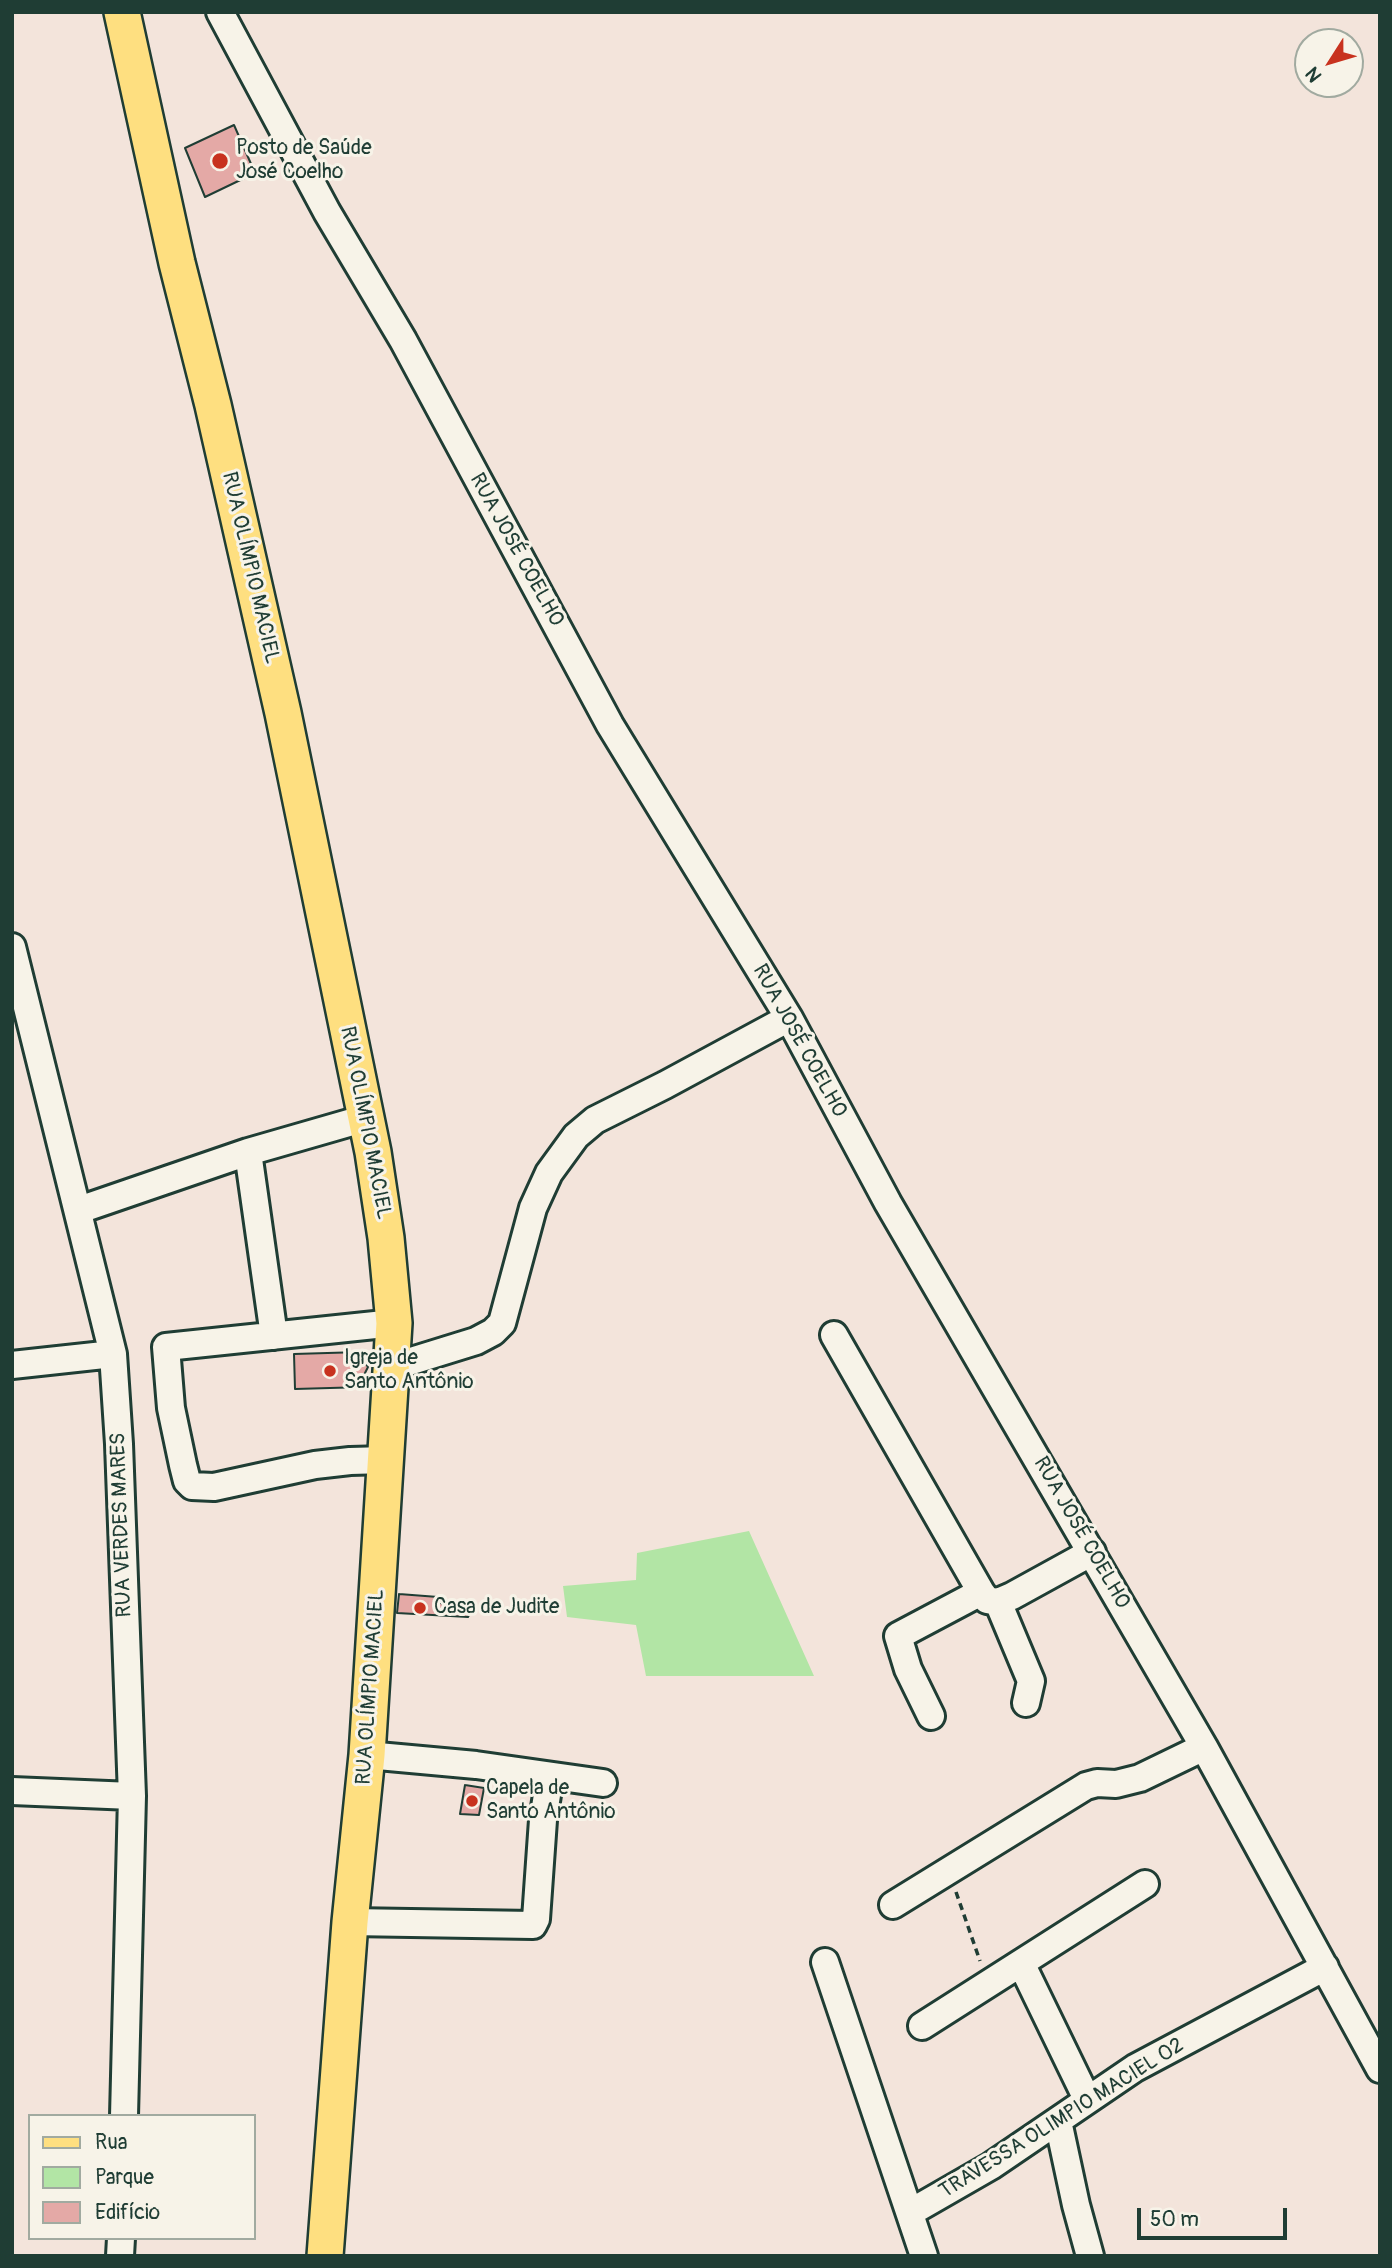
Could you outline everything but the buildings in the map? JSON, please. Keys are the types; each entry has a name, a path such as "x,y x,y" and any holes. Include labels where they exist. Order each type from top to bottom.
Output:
{"main road":[{"name":"RUA OLÍMPIO MACIEL","path":"122,12 177,263 213,405 283,713 373,1152 386,1238 394,1323 367,1755 350,1922 325,2256"}],"street":[{"name":"RUA JOSÉ COELHO","path":"220,12 327,212 403,340 610,725 789,1018 887,1203 1204,1747 1380,2069"},
{"name":"RUA VERDES MARES","path":"12,947 113,1354 119,1444 131,1796 124,2114"},
{"path":"392,1367 476,1341 502,1324 533,1208 549,1173 576,1136 595,1120 789,1018"},
{"path":"79,1210 248,1152 366,1118"},
{"path":"248,1152 274,1336"},
{"path":"386,1460 315,1465 214,1486 192,1486 187,1481 171,1408 166,1347 394,1323"},
{"path":"834,1335 990,1597 1031,1681 1026,1703"},
{"path":"12,1365 113,1354"},
{"path":"931,1716 908,1668 898,1636 1092,1552"},
{"path":"893,1905 1086,1786 1097,1783 1116,1784 1140,1778 1204,1747"},
{"path":"367,1755 476,1765 603,1783"},
{"path":"350,1922 534,1924 543,1820 550,1776"},
{"path":"12,1791 131,1796"},
{"path":"922,2026 1145,1884"},
{"path":"825,1962 925,2256"},
{"path":"1021,1963 1087,2099"},
{"name":"TRAVESSA OLIMPIO MACIEL 02","path":"911,2213 991,2166 1135,2068 1325,1967"},
{"path":"1058,2121 1090,2256"}],"path":[{"path":"948,1870 987,1983"}],"green space":[{"path":"749,1531 814,1676 646,1676 636,1625 567,1617 563,1586 636,1580 637,1553"}],"place":[{"name":"Posto de Saúde José Coelho","path":"220,161"},
{"name":"Igreja de Santo Antônio","path":"330,1371"},
{"name":"Casa de Judite","path":"420,1608"},
{"name":"Capela de Santo Antônio","path":"472,1801"}]}
